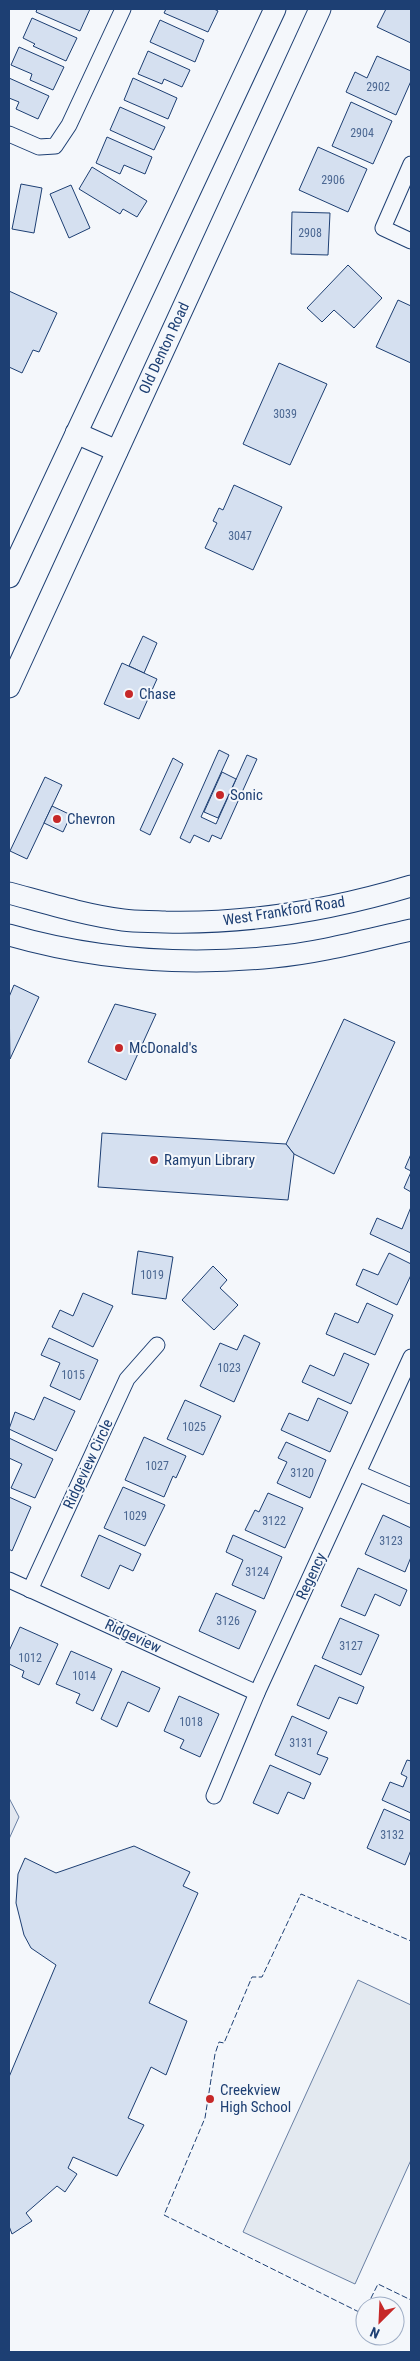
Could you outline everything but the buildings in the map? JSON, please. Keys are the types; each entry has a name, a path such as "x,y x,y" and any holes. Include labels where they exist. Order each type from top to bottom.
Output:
{"main road":[{"path":"9,577 275,9"},
{"name":"Old Denton Road","path":"9,687 320,9"},
{"path":"76,432 117,451"},
{"name":"West Frankford Road","path":"9,893 74,910 124,920 197,922 247,920 318,910 411,886"},
{"path":"9,935 39,944 112,958 203,962 274,957 411,930"}],"street":[{"path":"9,134 39,147 55,146 69,125 123,9"},
{"path":"411,164 383,228 411,241"},
{"name":"Ridgeview Circle","path":"30,1590 127,1379 157,1345"},
{"name":"Regency","path":"214,1796 257,1694 411,1357"},
{"path":"358,1473 411,1496"},
{"name":"Ridgeview","path":"9,1580 257,1694"}],"shaded area":[{"path":"9,1798 19,1817 9,1839"},
{"path":"358,1980 411,2005 411,2160 355,2284 243,2232"}],"fence":[{"path":"355,2310 164,2215 205,2118 215,2054 219,2042 224,2043 252,1977 262,1977 301,1894 411,1941"},
{"path":"372,2296 378,2284 403,2296"},
{"path":"405,2297 411,2300"}],"place":[{"name":"Chase","path":"129,694"},
{"name":"Sonic","path":"220,795"},
{"name":"Chevron","path":"57,819"},
{"name":"McDonald's","path":"119,1048"},
{"name":"Ramyun Library","path":"154,1160"},
{"name":"Creekview High School","path":"210,2099"}]}
